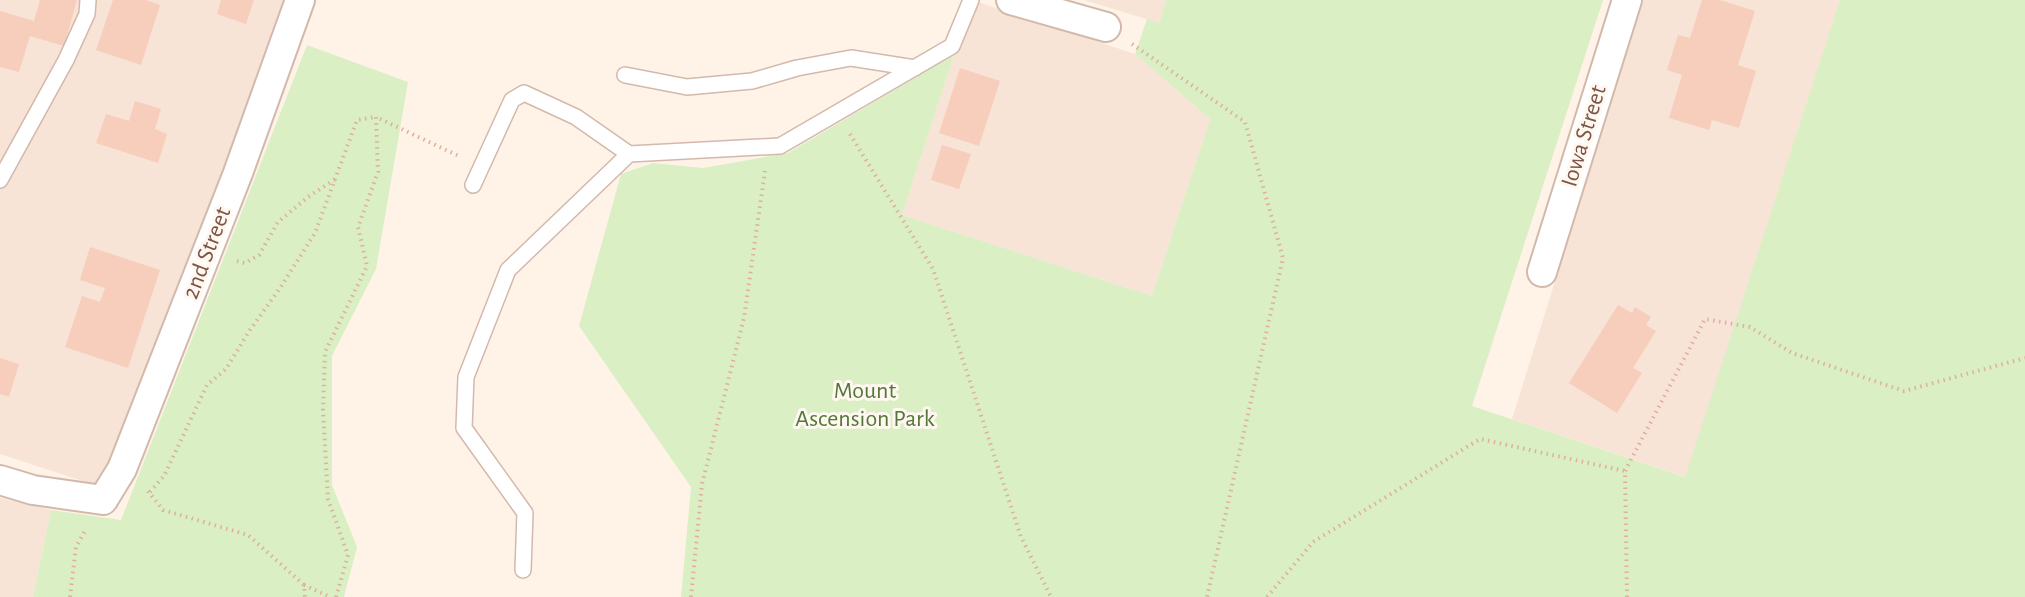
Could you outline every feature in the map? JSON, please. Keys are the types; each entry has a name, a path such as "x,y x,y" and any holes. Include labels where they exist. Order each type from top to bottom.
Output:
{"street":[{"name":"2nd Street","path":"103,500 122,469 238,174 300,0"},
{"path":"1011,0 1106,27"},
{"name":"Iowa Street","path":"1542,272 1627,0"},
{"path":"0,480 33,490 103,500"}],"lane":[{"path":"0,180 66,60 87,14 88,0"},
{"path":"473,185 512,100 524,93 576,117 629,154 780,146 952,46 971,0"},
{"path":"625,75 687,87 752,81 797,68 851,58 915,68"},
{"path":"523,570 525,513 464,428 466,377 508,270 629,154"}],"path":[{"path":"1106,27 1245,122 1283,258 1207,597"},
{"path":"837,113 933,269 1021,537 1051,597"},
{"path":"336,597 348,555 328,499 323,410 325,352 367,266 358,227 378,172 376,117"},
{"path":"70,597 76,547 103,500 150,492 164,476 207,385 226,369 315,232 357,120 376,117 482,167"},
{"path":"691,597 702,484 744,318 769,146"},
{"path":"207,251 245,263 259,255 278,222 308,197 337,178"},
{"path":"1627,597 1625,471 1705,319 1750,327 1792,353 1905,391 2025,358"},
{"path":"1267,597 1313,542 1480,439 1625,471"},
{"path":"150,492 163,510 248,535 304,585 330,597"},
{"path":"304,585 305,597"}],"shaded area":[{"path":"0,0 289,0 117,466 95,485 0,454"},
{"path":"972,0 1135,54 1210,119 1152,296 902,215"},
{"path":"1084,0 1166,0 1159,23"},
{"path":"1643,0 1840,0 1686,477 1512,419"},
{"path":"0,498 51,510 33,597 0,597"}],"green space":[{"name":"Mount Ascension Park","path":"1166,0 1603,0 1472,406 1685,477 1840,0 2025,0 2025,597 681,597 691,487 579,326 621,174 653,163 703,168 788,153 954,55 902,215 1152,296 1210,119 1135,54 1147,19 1159,23"},
{"path":"307,45 408,82 376,269 332,356 332,485 357,547 344,597 33,597 51,510 121,520"}],"building":[{"path":"40,0 77,0 64,46 30,36 19,72 0,67 0,11 34,21"},
{"path":"113,0 146,0 160,5 141,65 96,50"},
{"path":"221,0 254,0 246,24 217,14"},
{"path":"1702,0 1720,0 1755,11 1738,65 1756,71 1739,128 1712,120 1709,130 1669,118 1682,75 1667,70 1678,35 1690,38"},
{"path":"960,68 1000,81 979,146 939,133"},
{"path":"135,101 161,109 155,129 167,134 158,163 96,143 106,114 129,121"},
{"path":"942,145 971,154 959,189 931,180"},
{"path":"90,247 160,270 128,368 65,347 82,296 100,302 105,288 80,280"},
{"path":"1618,305 1632,313 1635,307 1651,317 1646,325 1656,331 1633,368 1642,373 1617,413 1569,383"},
{"path":"0,358 19,364 9,397 0,394"}]}
